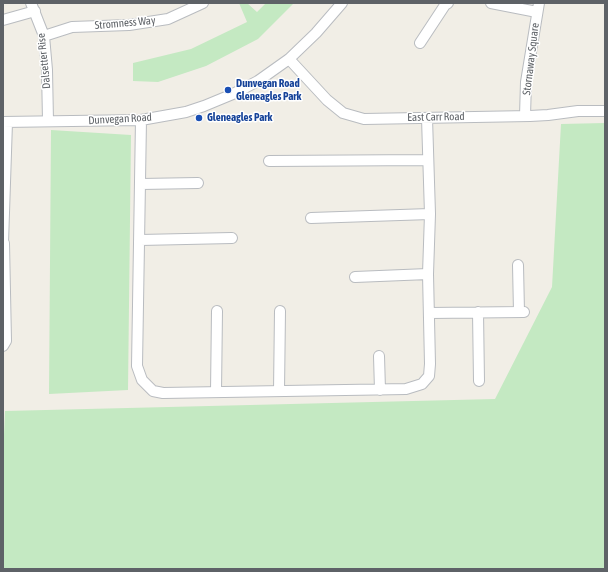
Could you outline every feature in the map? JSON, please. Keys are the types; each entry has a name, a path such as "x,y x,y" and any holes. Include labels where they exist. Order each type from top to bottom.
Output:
{"street":[{"name":"Stromness Way","path":"44,36 72,27 129,25 168,19 204,3"},
{"name":"Dunvegan Road","path":"5,122 141,120 186,112 226,97 258,80 290,59 316,33 342,3"},
{"path":"426,40 445,5 448,3"},
{"path":"491,3 538,7"},
{"name":"Dalsetter Rise","path":"33,7 44,36 47,70 48,121"},
{"path":"3,20 33,7"},
{"name":"Stornaway Square","path":"526,116 526,82 538,7"},
{"name":"East Carr Road","path":"290,59 327,100 343,112 364,119 526,116 578,111 605,111"},
{"path":"141,120 137,366 142,380 153,391 163,393 380,390 406,389 422,384 429,376 430,364 428,274 430,214 427,118"},
{"path":"3,346 6,341 3,243 5,122"},
{"path":"269,161 428,160"},
{"path":"141,184 198,183"},
{"path":"311,218 430,214"},
{"path":"140,240 232,238"},
{"path":"429,313 522,312 518,265"},
{"path":"355,277 428,274"},
{"path":"216,392 217,311"},
{"path":"279,391 280,312"},
{"path":"478,312 479,381"},
{"path":"380,356 380,390"}],"green space":[{"path":"239,3 247,3 257,12 266,3 294,3 258,39 206,66 158,82 133,81 133,63 191,49 247,22"},
{"path":"605,123 605,569 3,569 3,459 5,411 495,399 552,287 561,124"},
{"path":"51,130 131,135 128,390 49,394"}],"place":[{"name":"Dunvegan Road Gleneagles Park","path":"228,90"},
{"name":"Gleneagles Park","path":"199,118"}]}
